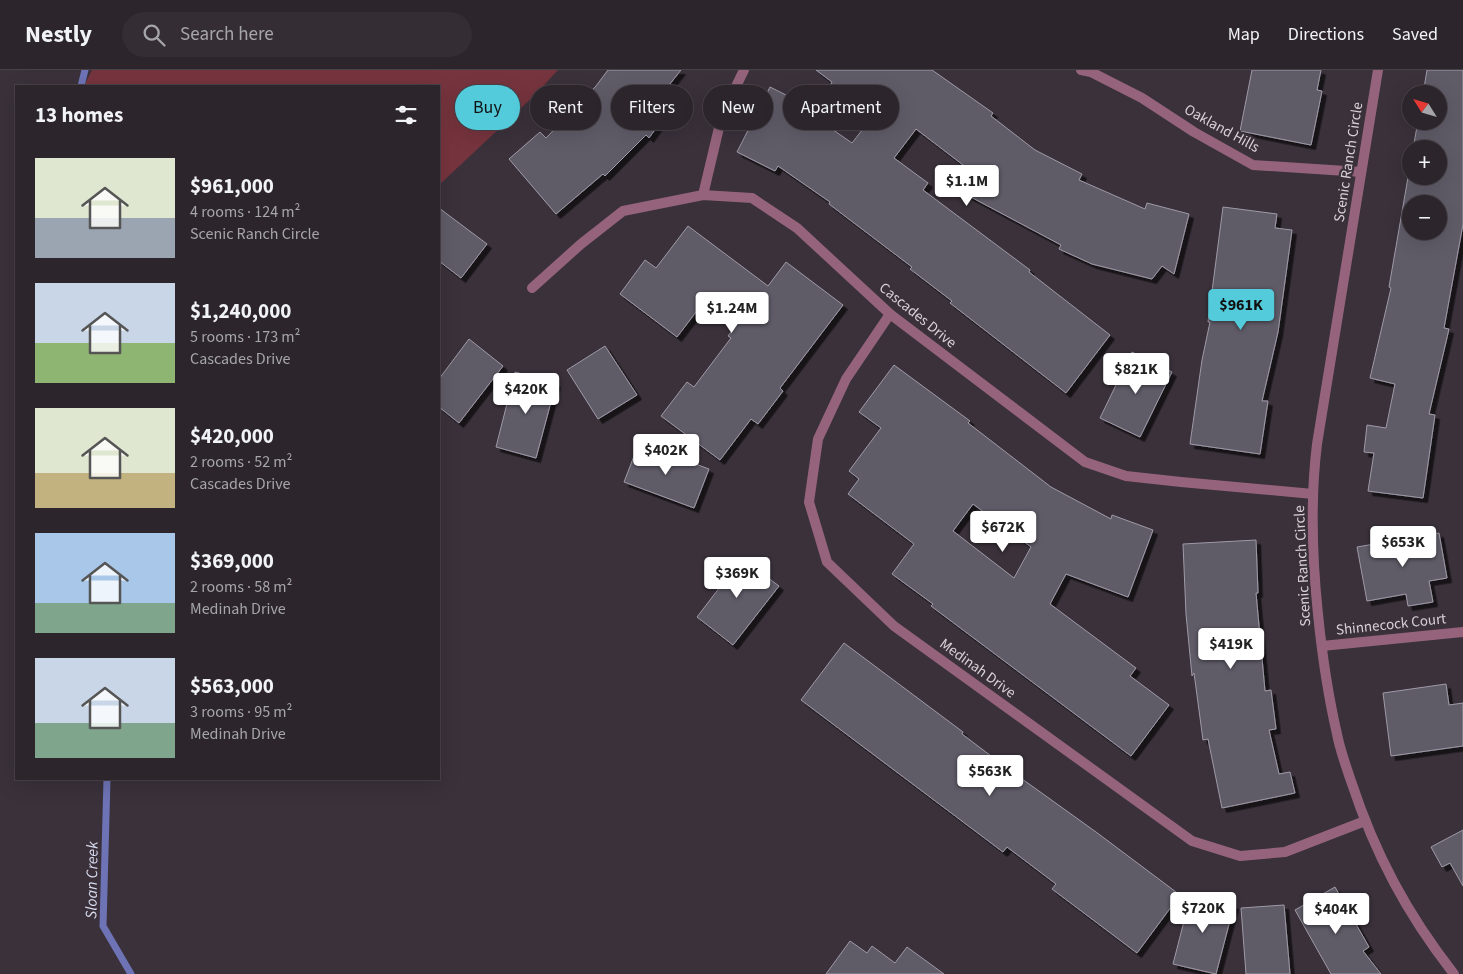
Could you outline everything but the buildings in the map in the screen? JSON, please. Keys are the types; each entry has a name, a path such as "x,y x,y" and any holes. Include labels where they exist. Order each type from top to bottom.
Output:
{"street":[{"path":"704,195 722,114 744,70"},
{"name":"Oakland Hills","path":"1088,70 1142,98 1194,132 1254,165 1361,172"},
{"name":"Scenic Ranch Circle","path":"1378,70 1317,444 1313,494 1313,560 1322,646 1337,736 1365,821 1398,892 1435,949 1454,974"},
{"name":"Cascades Drive","path":"532,288 581,244 623,211 704,195 752,198 797,228 890,314 1085,462 1126,476 1313,494"},
{"name":"Medinah Drive","path":"890,314 846,379 818,439 809,502 827,562 894,626 1192,841 1240,856 1285,852 1365,821"},
{"name":"Shinnecock Court","path":"1322,646 1463,632"}],"shaded area":[{"path":"92,70 558,70 544,85 530,85 530,100 520,109 520,85 455,85 455,130 498,130 440,184 440,85 84,85"}],"waterway":[{"name":"Sloan Creek","path":"81,85 85,70"},
{"name":"Sloan Creek","path":"107,780 103,926 131,974"}]}
